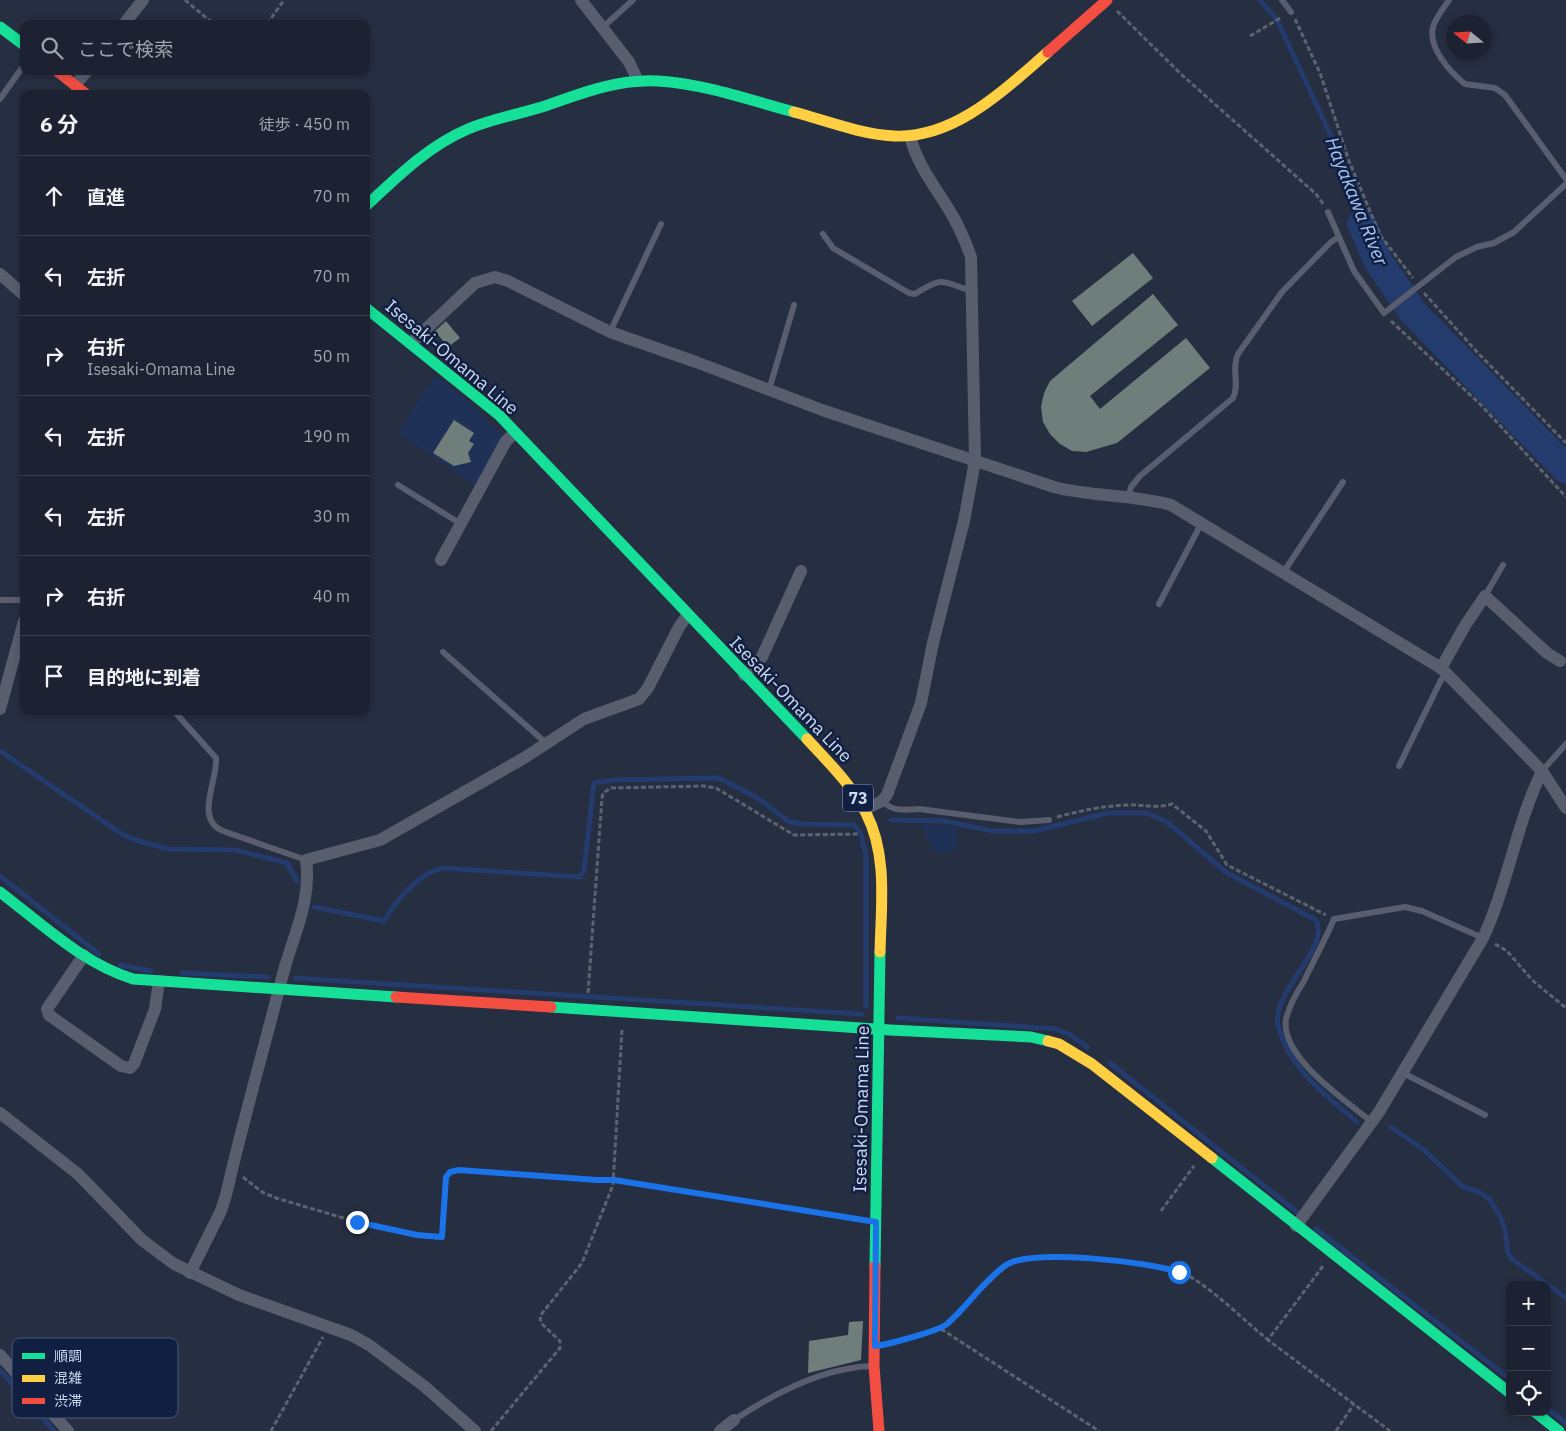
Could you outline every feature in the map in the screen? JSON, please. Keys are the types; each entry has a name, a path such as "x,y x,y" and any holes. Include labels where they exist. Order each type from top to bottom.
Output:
{"street":[{"path":"127,20 143,0"},
{"path":"581,0 629,62 638,81"},
{"path":"370,202 417,159 448,138 478,125 614,85 638,81 670,83 872,131 910,136 929,133 965,117 1036,62 1107,0"},
{"path":"0,27 20,42"},
{"path":"62,75 81,90"},
{"path":"75,85 84,75"},
{"path":"866,809 882,801 887,795 898,770 921,704 933,644 964,521 975,461 971,258 962,235 920,165 910,136"},
{"path":"0,274 20,292"},
{"path":"411,343 475,283 495,277 508,281 610,332 822,410 1075,493 1128,498 1171,505 1444,672 1542,771 1566,808"},
{"name":"Isesaki-Omama Line","path":"370,311 488,406 515,433 687,616 830,764 866,809 877,834 881,872 874,1366 878,1431"},
{"path":"441,560 506,441 515,433"},
{"path":"744,675 762,657 801,571"},
{"path":"1444,672 1466,624 1485,596 1547,654 1560,661"},
{"path":"190,1273 221,1210 232,1171 280,988 304,906 308,882 306,860 380,840 524,758 584,719 638,699 648,688 679,627 687,616"},
{"path":"0,709 20,636"},
{"path":"1296,1226 1372,1122 1483,938 1494,914 1532,792 1542,771"},
{"path":"0,892 104,969 124,977 159,981 879,1029 1015,1035 1059,1044 1092,1064 1506,1390"},
{"path":"84,955 47,1009 48,1015 121,1066 130,1068 134,1064 155,1009 159,981"},
{"path":"0,1113 78,1174 159,1254 190,1273 239,1295 351,1335 369,1345 424,1386 475,1431"},
{"path":"0,1355 12,1368"},
{"path":"1540,1416 1559,1431"},
{"path":"56,1418 68,1431"},
{"path":"720,1431 734,1420"}],"lane":[{"path":"603,27 633,0"},
{"path":"1282,0 1288,14"},
{"path":"1449,0 1436,18 1432,30 1434,45 1440,57 1465,84 1495,88 1505,95 1565,175"},
{"path":"0,99 20,71"},
{"path":"1328,212 1354,271 1384,313 1456,257 1476,246 1494,243 1514,232 1566,184"},
{"path":"610,332 661,224"},
{"path":"823,234 833,248 909,293 915,294 935,281 942,281 971,291"},
{"path":"1128,498 1131,487 1140,476 1232,398 1235,391 1234,364 1238,354 1282,292 1331,242 1339,237"},
{"path":"768,390 794,305"},
{"path":"1283,573 1344,482"},
{"path":"398,485 461,524"},
{"path":"1160,604 1201,524"},
{"path":"1485,596 1503,565"},
{"path":"0,600 20,600"},
{"path":"442,652 546,743"},
{"path":"1399,766 1444,672"},
{"path":"178,715 216,758 209,810 210,821 223,831 306,860"},
{"path":"1542,771 1566,744"},
{"path":"882,801 892,809 919,809 1020,822 1049,820"},
{"path":"1372,1122 1313,1073 1296,1050 1286,1029 1286,1018 1334,918 1405,907 1422,911 1483,938"},
{"path":"1403,1073 1485,1116"},
{"path":"734,1420 769,1397 799,1384 856,1368 874,1366"}],"path":[{"path":"184,0 209,20"},
{"path":"270,20 284,0"},
{"path":"1107,0 1182,75 1316,194 1328,212"},
{"path":"1250,36 1288,14 1320,73 1349,161 1380,235 1416,287 1566,443"},
{"path":"1384,313 1481,405 1566,497"},
{"path":"586,1008 602,798 606,790 611,788 704,786 716,788 794,835 877,834"},
{"path":"1049,820 1083,810 1110,806 1128,804 1158,808 1172,804 1206,831 1227,865 1294,900 1334,918"},
{"path":"1483,938 1507,951 1532,980 1566,1008"},
{"path":"491,1431 560,1348 560,1341 541,1323 540,1316 582,1263 614,1180 623,1011"},
{"path":"1162,1211 1203,1153"},
{"path":"232,1171 262,1192 276,1198 357,1222 436,1238 442,1237 446,1177 450,1172 614,1180 876,1222"},
{"path":"1268,1340 1332,1254"},
{"path":"875,1346 885,1345 941,1328 991,1278 1006,1265 1017,1260 1033,1258 1090,1258 1159,1266 1194,1279 1268,1340 1390,1431"},
{"path":"271,1431 329,1328"},
{"path":"941,1328 1099,1431"},
{"path":"1336,1431 1354,1404"}],"shaded area":[{"path":"435,375 466,399 503,437 476,486 398,433"},
{"path":"920,823 956,828 959,845 949,853 934,852"}],"building":[{"path":"1133,253 1153,278 1092,326 1072,301"},
{"path":"1153,294 1178,325 1090,396 1100,409 1186,338 1210,368 1117,443 1086,452 1072,451 1060,444 1050,434 1043,422 1041,407 1044,393 1050,381"},
{"path":"446,321 460,338 448,347 435,331"},
{"path":"454,420 474,433 469,441 474,444 468,453 471,462 454,466 433,453"},
{"path":"863,1321 861,1360 808,1373 809,1341 848,1335 849,1322"}],"waterway":[{"name":"Hayakawa River","path":"1260,0 1277,20 1331,136 1362,224"},
{"name":"Hayakawa River","path":"1362,224 1378,261 1413,312 1566,469"},
{"path":"0,751 122,834 168,849 235,850 287,863 297,881"},
{"path":"314,907 384,921 401,896 409,888 426,875 443,868 580,877 584,870 594,783 614,780 721,779 758,798 788,821 800,824 854,825 861,834 866,855 866,1006"},
{"path":"891,820 944,821 993,831 1034,831 1108,813 1147,813 1167,822 1227,873 1316,920 1318,931 1315,943 1309,957 1283,999 1278,1012 1278,1025 1283,1040 1299,1067 1321,1091 1357,1122"},
{"path":"0,876 99,954"},
{"path":"120,965 151,971"},
{"path":"182,973 268,977"},
{"path":"295,978 862,1014"},
{"path":"898,1018 1056,1029 1071,1035 1087,1047"},
{"path":"1110,1063 1297,1212"},
{"path":"1391,1127 1424,1150 1463,1187 1479,1192 1489,1199 1500,1216 1505,1230 1508,1253 1512,1259 1566,1298"},
{"path":"1316,1229 1506,1376"},
{"path":"0,1370 12,1384"},
{"path":"1551,1411 1566,1423"},
{"path":"42,1418 54,1431"}],"traffic: fast":[{"path":"0,27 20,42"},
{"path":"370,202 426,153 453,136 488,122 616,84 658,81 693,85 794,112"},
{"path":"370,311 499,415 807,739"},
{"path":"0,892 80,953 114,972 133,979 396,997"},
{"path":"875,1266 880,952"},
{"path":"551,1007 890,1030 1031,1037 1048,1041"},
{"path":"1212,1158 1506,1390"},
{"path":"1540,1416 1559,1431"}],"traffic: slow":[{"path":"794,112 869,133 894,136 916,135 938,129 978,109 1048,52"},
{"path":"807,739 854,793 873,829 878,846 882,881 880,952"},
{"path":"1048,1041 1059,1044 1092,1064 1212,1158"}],"traffic: jam":[{"path":"1048,52 1107,0"},
{"path":"62,75 81,90"},
{"path":"396,997 551,1007"},
{"path":"875,1266 874,1366 879,1431"}],"route":[{"path":"357,1222 417,1235 442,1237 446,1177 450,1172 459,1170 614,1180 864,1222 876,1222 875,1346 885,1345 941,1328 991,1278 1006,1265 1017,1260 1033,1258 1090,1258 1166,1268 1179,1272"}]}
